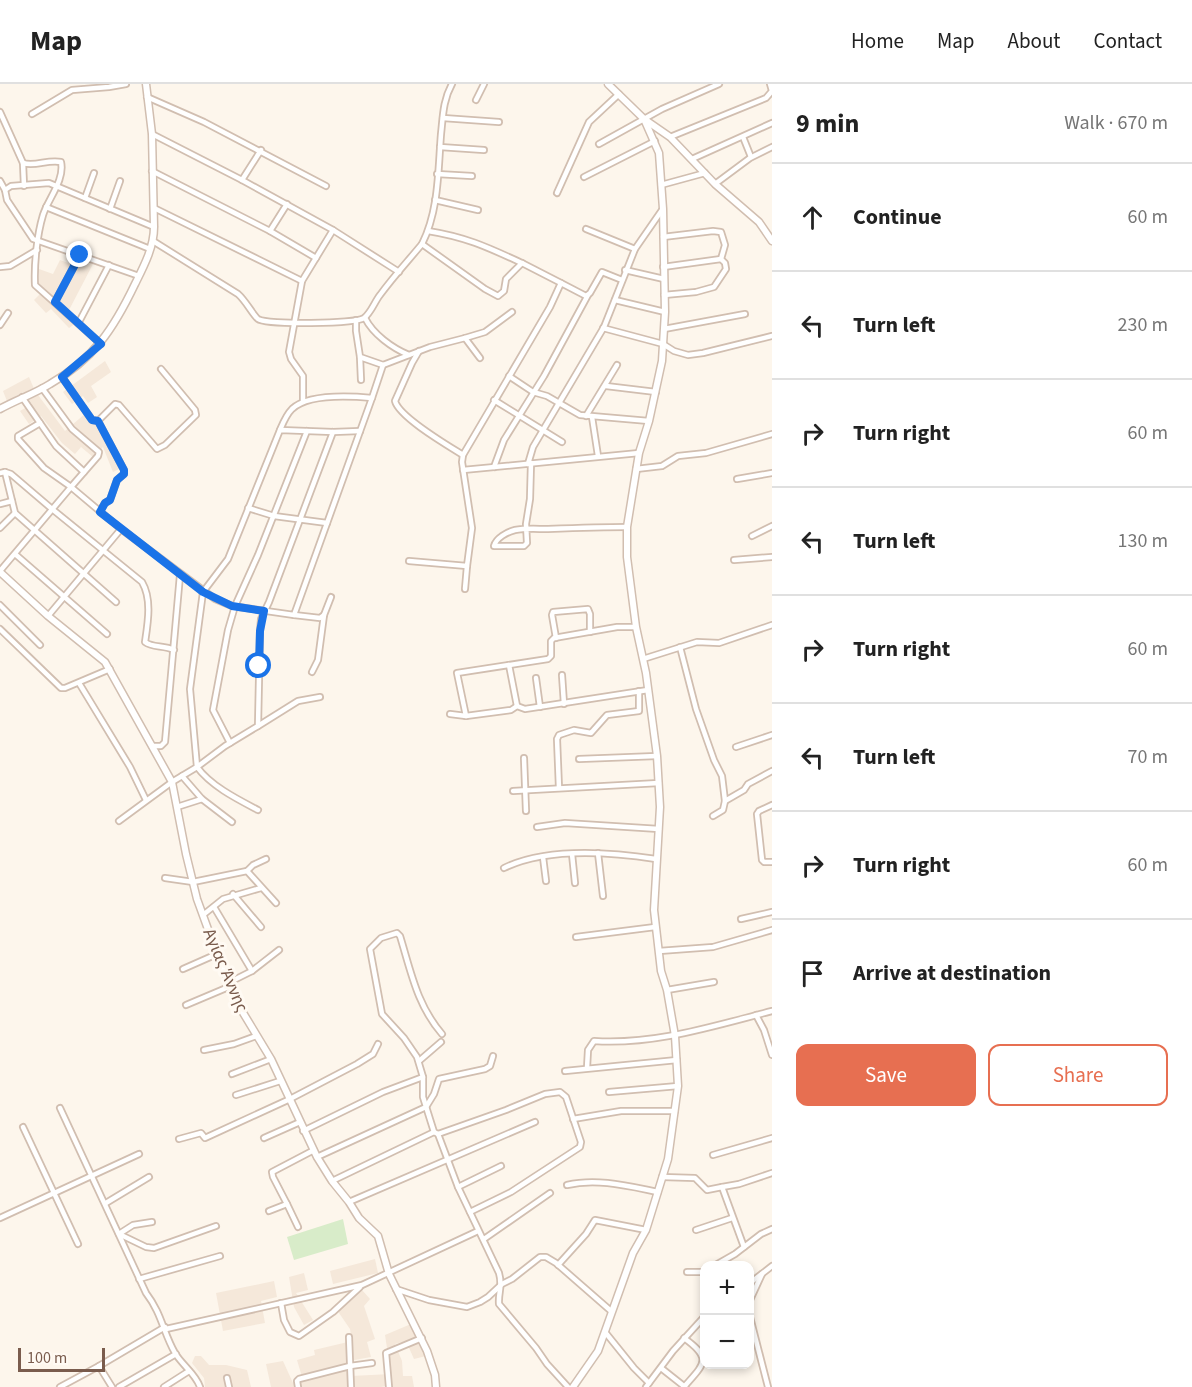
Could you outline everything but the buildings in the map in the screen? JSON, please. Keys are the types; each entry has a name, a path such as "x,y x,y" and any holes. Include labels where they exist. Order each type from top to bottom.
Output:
{"street":[{"path":"32,114 72,90 126,84"},
{"path":"0,409 62,377 101,344 117,320 139,276 153,242 154,227 152,134 146,84"},
{"path":"153,242 238,294 261,321 317,323 365,318 381,293 422,244 428,231 435,200 445,101 452,84"},
{"path":"476,100 484,84"},
{"path":"608,84 644,119 670,137 715,184 759,222 772,241"},
{"path":"599,144 662,109 719,84"},
{"path":"670,137 766,98 772,91 770,84"},
{"path":"558,194 589,122 619,94"},
{"path":"147,97 261,150 326,186"},
{"path":"0,112 23,164 24,186"},
{"path":"443,118 499,122"},
{"path":"573,1387 598,1351 635,1248 646,1230 668,1160 678,1086 675,1036 667,990 661,971 656,927 659,830 657,756 627,557 627,527 639,453 656,392 665,312 663,210 659,153 644,119"},
{"path":"692,159 772,123"},
{"path":"152,134 287,204 399,272"},
{"path":"743,137 751,157"},
{"path":"584,177 655,141"},
{"path":"440,147 484,150"},
{"path":"715,184 751,157 772,147"},
{"path":"242,180 261,150"},
{"path":"23,164 55,161 61,162 62,170 46,207 39,232 35,285 101,344"},
{"path":"152,171 270,231 316,258"},
{"path":"85,198 94,172"},
{"path":"662,185 705,173"},
{"path":"437,174 472,176"},
{"path":"0,181 7,200 29,235 39,241 139,276"},
{"path":"110,209 120,181"},
{"path":"5,190 11,186 49,183 154,227"},
{"path":"435,200 478,210"},
{"path":"270,231 287,204"},
{"path":"46,207 150,249"},
{"path":"154,208 302,281"},
{"path":"627,527 528,530 513,531 495,541 494,546 524,546 527,543 528,530 526,524 530,499 529,463 533,447 603,328 635,249 663,210"},
{"path":"586,229 635,249"},
{"path":"303,401 303,376 290,355 302,281 333,230"},
{"path":"428,231 476,242 588,295"},
{"path":"663,237 721,232 725,245 721,259"},
{"path":"422,244 498,296 504,291 506,279 522,263"},
{"path":"0,267 10,266 37,250"},
{"path":"55,302 80,255"},
{"path":"663,267 721,259"},
{"path":"664,296 714,288 726,269 721,259"},
{"path":"79,322 110,265"},
{"path":"625,270 664,279"},
{"path":"495,467 500,446 602,272 621,280"},
{"path":"465,589 472,528 463,470 463,455 550,307 561,283"},
{"path":"615,300 665,312"},
{"path":"360,357 383,364 485,332 512,312"},
{"path":"0,325 8,313"},
{"path":"664,329 745,314"},
{"path":"365,318 372,329 385,341 409,354"},
{"path":"356,320 361,380"},
{"path":"603,328 663,344 681,353 694,354 772,336"},
{"path":"465,338 480,357"},
{"path":"419,351 395,401 397,408 409,419 463,455"},
{"path":"294,615 383,364"},
{"path":"598,456 589,417 617,365"},
{"path":"98,421 115,404 156,448 165,446 196,415 195,410 162,369"},
{"path":"509,376 533,392 589,417 649,421"},
{"path":"62,377 92,420 98,421"},
{"path":"606,386 656,392"},
{"path":"0,572 99,452 72,429 42,388"},
{"path":"258,810 215,784 197,767 190,689 203,592 228,559 289,411 303,401 344,396 372,398"},
{"path":"22,397 57,446 84,472"},
{"path":"495,400 562,442"},
{"path":"98,421 124,470 124,474 117,480 110,500 105,503 100,512"},
{"path":"40,423 18,436 18,439 44,468 203,592 223,603 235,606 316,619 324,615"},
{"path":"280,430 360,431"},
{"path":"230,743 213,710 228,630 235,606 274,516 307,431"},
{"path":"258,726 260,631 264,611 333,432"},
{"path":"636,469 662,466 678,456 706,453 772,434"},
{"path":"463,470 639,453"},
{"path":"3,472 15,513 116,602"},
{"path":"3,472 11,474 142,582 149,604 146,643 151,646 166,646 174,650"},
{"path":"736,479 772,473"},
{"path":"0,504 12,501"},
{"path":"248,508 274,516 327,523"},
{"path":"0,528 15,513"},
{"path":"752,536 772,526"},
{"path":"48,616 122,529"},
{"path":"15,554 107,634"},
{"path":"734,560 772,557"},
{"path":"409,561 467,566"},
{"name":"Αγίας Άννης","path":"0,572 110,669 172,782 193,882 217,954 230,984 242,1011 271,1059 315,1153 359,1218 378,1236 389,1274 422,1338 435,1375 436,1387"},
{"path":"152,746 161,746 165,742 180,574"},
{"path":"312,672 318,660 324,615 331,597"},
{"path":"0,605 40,645"},
{"path":"556,638 552,615 559,611 588,609 590,632"},
{"path":"643,659 697,642 719,643 772,625"},
{"path":"466,716 457,674 548,659 551,656 551,640 556,638 617,627 636,627"},
{"path":"0,629 59,686 65,688 110,669"},
{"path":"680,647 700,723 722,776 725,801 723,810 713,816"},
{"path":"509,665 517,706"},
{"path":"562,675 564,704"},
{"path":"536,678 540,707"},
{"path":"79,683 130,767 146,800"},
{"path":"517,706 525,710 648,690"},
{"path":"559,788 557,739 559,735 573,730 591,733 607,715 636,712 640,708 639,691"},
{"path":"119,820 230,743 297,701 320,697"},
{"path":"450,714 466,716 511,710 517,706"},
{"path":"736,747 772,735"},
{"path":"579,759 657,756"},
{"path":"524,758 526,811"},
{"path":"725,801 744,790 748,784 772,771"},
{"path":"182,776 202,799 232,822"},
{"path":"513,791 659,783"},
{"path":"176,807 202,799"},
{"path":"772,805 757,814 762,860 772,862"},
{"path":"537,827 565,823 659,830"},
{"path":"504,868 517,862 572,854 598,853 657,859"},
{"path":"598,853 603,896"},
{"path":"572,854 575,883"},
{"path":"543,857 546,881"},
{"path":"165,878 193,882 247,871 266,859"},
{"path":"247,871 276,903"},
{"path":"203,915 233,894 261,888"},
{"path":"233,894 261,927"},
{"path":"214,907 252,971"},
{"path":"741,919 772,912"},
{"path":"576,938 656,927"},
{"path":"659,951 713,947 772,930"},
{"path":"442,1034 422,1005 400,936 398,933 381,938 370,949 382,1014 404,1038 419,1061 426,1107 458,1187 484,1239 502,1284 499,1304 568,1387"},
{"path":"186,1005 252,971 279,950"},
{"path":"183,969 217,954"},
{"path":"667,990 714,982"},
{"path":"587,1068 588,1050 594,1041 630,1042 675,1036 772,1011"},
{"path":"756,1015 764,1030 772,1055"},
{"path":"204,1050 234,1044 256,1036"},
{"path":"419,1061 441,1042"},
{"path":"179,1139 201,1133 205,1138 290,1099 369,1057 378,1044"},
{"path":"298,1227 272,1172 426,1107 439,1079 485,1069 490,1065 493,1056"},
{"path":"232,1074 271,1059"},
{"path":"565,1071 677,1060"},
{"path":"303,1131 382,1092 423,1077"},
{"path":"236,1095 280,1081"},
{"path":"609,1092 678,1086"},
{"path":"332,1181 436,1133 554,1092 560,1092 566,1097 580,1147 512,1192 470,1212"},
{"path":"60,1108 106,1203 139,1279 155,1304 176,1354 196,1378 200,1387"},
{"path":"573,1119 621,1112 675,1112"},
{"path":"264,1138 300,1122"},
{"path":"350,1202 447,1158 535,1122"},
{"path":"23,1127 78,1244"},
{"path":"713,1155 772,1138"},
{"path":"0,1218 139,1154"},
{"path":"458,1187 501,1166"},
{"path":"662,1177 695,1178 707,1190 739,1184 772,1173"},
{"path":"106,1203 149,1177"},
{"path":"567,1185 614,1184 658,1192"},
{"path":"723,1187 744,1247"},
{"path":"484,1239 550,1193"},
{"path":"269,1212 286,1204"},
{"path":"696,1230 732,1218"},
{"path":"558,1265 586,1234 595,1220 646,1230"},
{"path":"119,1234 133,1225 152,1222"},
{"path":"119,1234 154,1248 216,1226"},
{"path":"722,1261 772,1229"},
{"path":"60,1387 166,1328 362,1285 478,1231"},
{"path":"139,1279 220,1256"},
{"path":"396,1289 429,1300 467,1307 480,1302 540,1257 546,1257 611,1311"},
{"path":"754,1280 772,1266"},
{"path":"687,1272 700,1272"},
{"path":"754,1291 762,1274"},
{"path":"280,1303 290,1332 295,1336 300,1336 333,1312 362,1285"},
{"path":"605,1332 648,1385 684,1338 700,1322"},
{"path":"754,1333 768,1387"},
{"path":"349,1337 351,1387"},
{"path":"389,1387 386,1353 422,1338"},
{"path":"661,1368 684,1387 696,1373 704,1356 684,1338"},
{"path":"119,1387 176,1354"},
{"path":"298,1387 299,1379 372,1363"},
{"path":"99,1366 112,1387"},
{"path":"165,1387 189,1371"},
{"path":"227,1378 229,1387"}],"shaded area":[{"path":"82,258 94,262 68,312 76,323 69,328 51,309 46,313 34,300 45,289 39,283 39,269 53,274 60,260 76,266"},
{"path":"105,361 111,372 91,386 97,397 88,403 83,396 72,404 63,392"},
{"path":"29,377 35,391 65,431 86,413 92,422 99,424 121,468 113,472 103,447 93,457 81,447 75,454 62,443 41,416 29,424 20,411 32,404 23,392 7,401 3,391"},
{"path":"375,1259 378,1273 333,1284 330,1271"},
{"path":"304,1273 308,1290 296,1293 313,1320 304,1325 294,1307 289,1277"},
{"path":"274,1281 277,1297 261,1301 265,1323 223,1331 216,1293"},
{"path":"362,1290 370,1299 364,1306 375,1339 367,1342 371,1357 349,1361 351,1376 391,1374 385,1335 411,1324 426,1356 414,1359 406,1341 395,1344 402,1361 403,1376 412,1376 414,1387 393,1387 392,1385 381,1387 271,1387 266,1364 283,1361 293,1383 302,1377 297,1360 315,1355 314,1350 352,1341 350,1329 337,1310"},
{"path":"195,1356 201,1356 209,1365 226,1365 247,1370 251,1387 205,1387 204,1378 192,1363"}],"green space":[{"path":"343,1219 348,1244 294,1260 287,1237"}],"route":[{"path":"80,255 55,302 101,344 62,377 92,420 98,421 124,470 123,476 117,480 110,500 105,503 100,512 203,592 232,606 264,611 261,619 259,666"}]}
